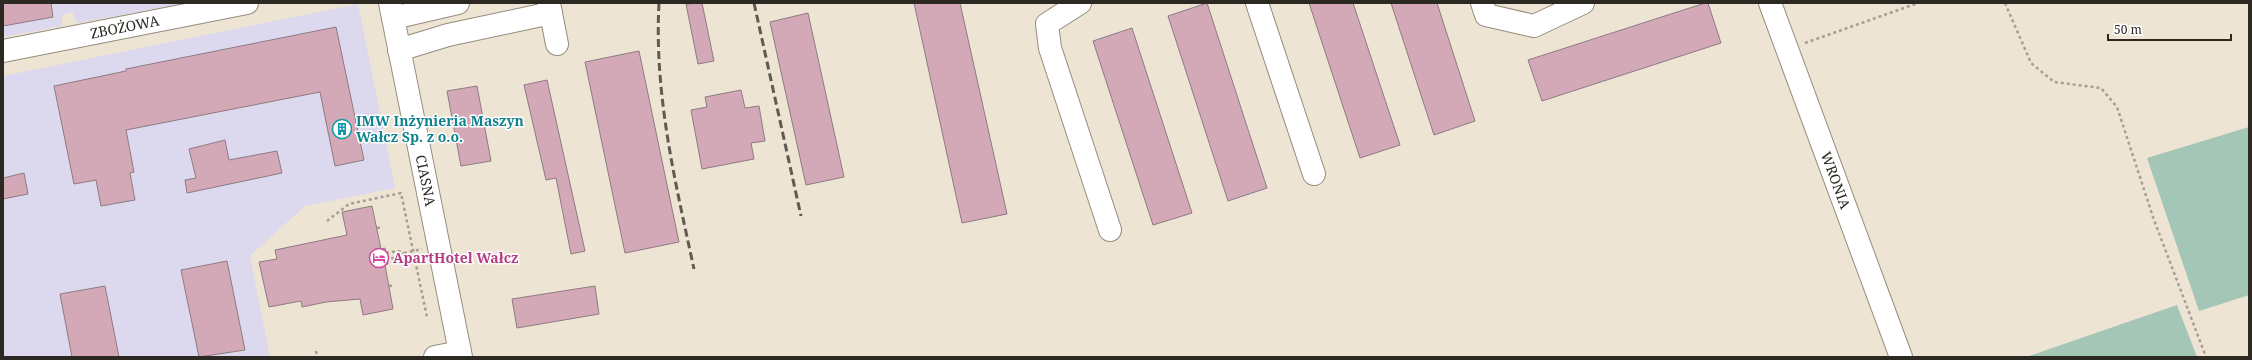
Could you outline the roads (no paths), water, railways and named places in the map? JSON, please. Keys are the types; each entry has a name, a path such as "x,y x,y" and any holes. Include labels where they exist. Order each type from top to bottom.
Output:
{"street":[{"name":"ZBOŻOWA","path":"3,51 247,3"},
{"path":"392,10 458,3"},
{"path":"1080,3 1047,24 1050,48 1110,230"},
{"path":"1257,3 1314,174"},
{"path":"1482,3 1486,15 1534,26 1583,3"},
{"name":"WRONIA","path":"1770,3 1901,357"},
{"path":"399,50 448,35 550,8 557,44"},
{"name":"CIASNA","path":"392,10 460,354"},
{"path":"435,357 460,354"}],"railway":[{"path":"659,3 658,37 663,104 673,170 694,269"},
{"path":"754,3 801,216"}],"place":[{"name":"IMW Inżynieria Maszyn Wałcz Sp. z o.o.","path":"342,129"},
{"name":"ApartHotel Wałcz","path":"379,258"}]}
